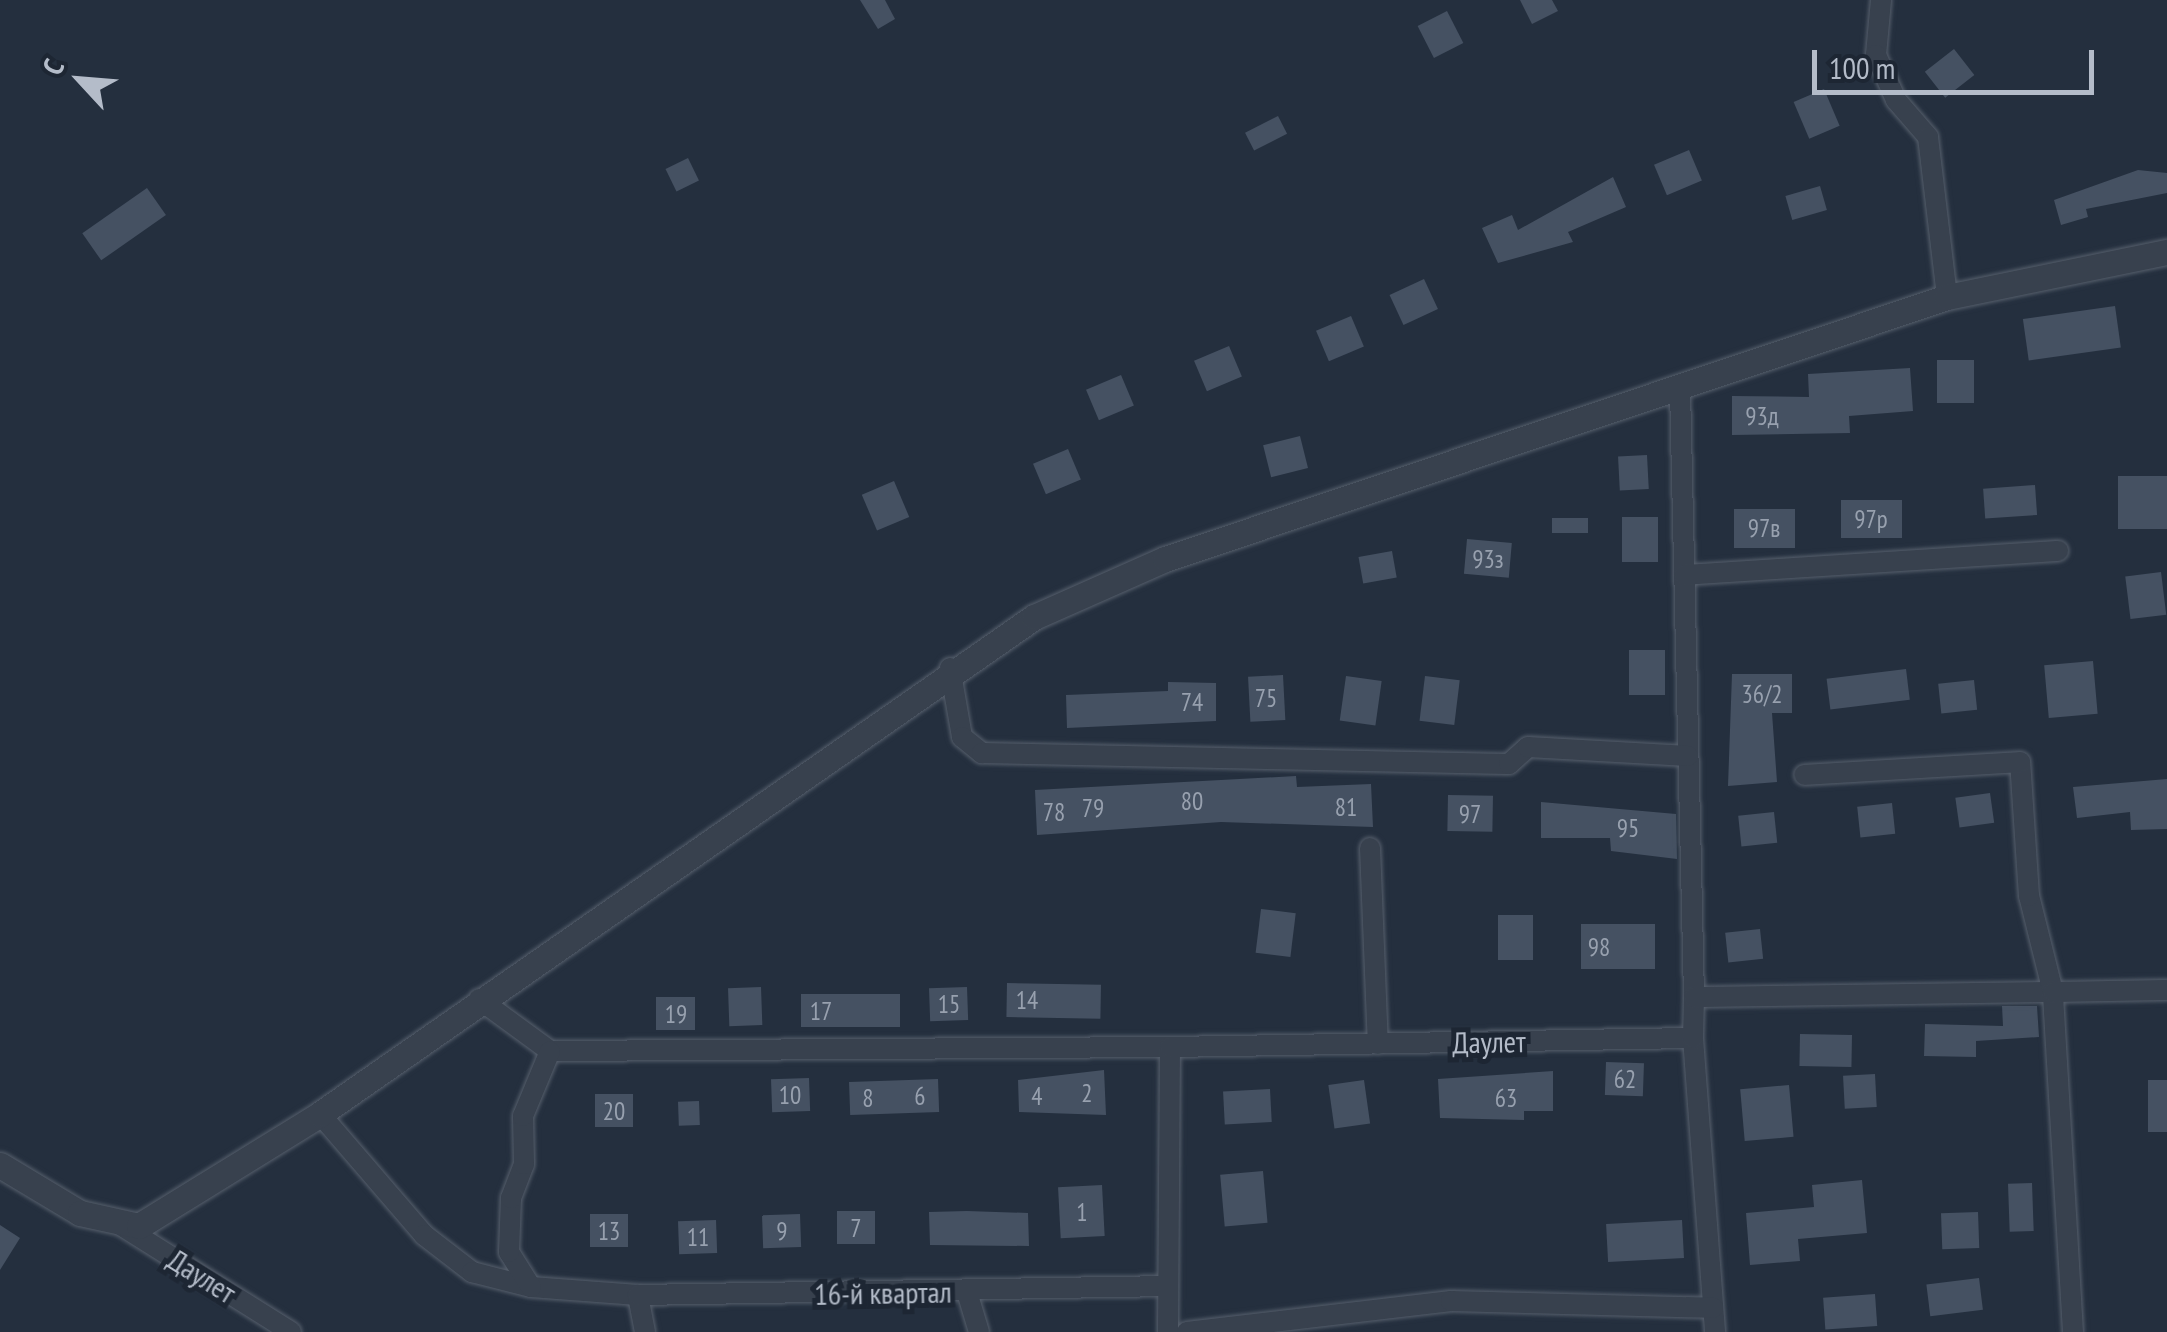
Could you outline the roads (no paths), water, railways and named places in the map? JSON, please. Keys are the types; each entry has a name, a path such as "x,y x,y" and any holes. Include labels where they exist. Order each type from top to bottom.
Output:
{"street":[{"path":"1881,0 1876,55 1896,100 1928,137 1948,297"},
{"path":"0,1165 80,1213 139,1226 320,1114 950,668 1034,618 1165,559 1680,390 1948,297 2167,252"},
{"path":"1680,390 1693,1038 1715,1332"},
{"path":"1684,575 2058,551"},
{"path":"950,668 962,737 982,753 1509,764 1528,747 1688,756"},
{"path":"1804,775 2020,762 2029,896 2053,992 2073,1332"},
{"path":"1370,848 1378,1044"},
{"path":"1694,997 2167,990"},
{"path":"479,999 550,1051 523,1116 524,1164 510,1198 509,1252 530,1287"},
{"name":"Даулет","path":"550,1051 1170,1047 1693,1038"},
{"path":"1168,1332 1170,1047"},
{"name":"16-й квартал","path":"320,1114 424,1235 472,1272 530,1287 638,1295 1168,1286"},
{"name":"Даулет","path":"112,1220 292,1332"},
{"path":"967,1292 979,1332"},
{"path":"638,1295 645,1332"},
{"path":"1188,1332 1451,1301 1713,1308"}]}
